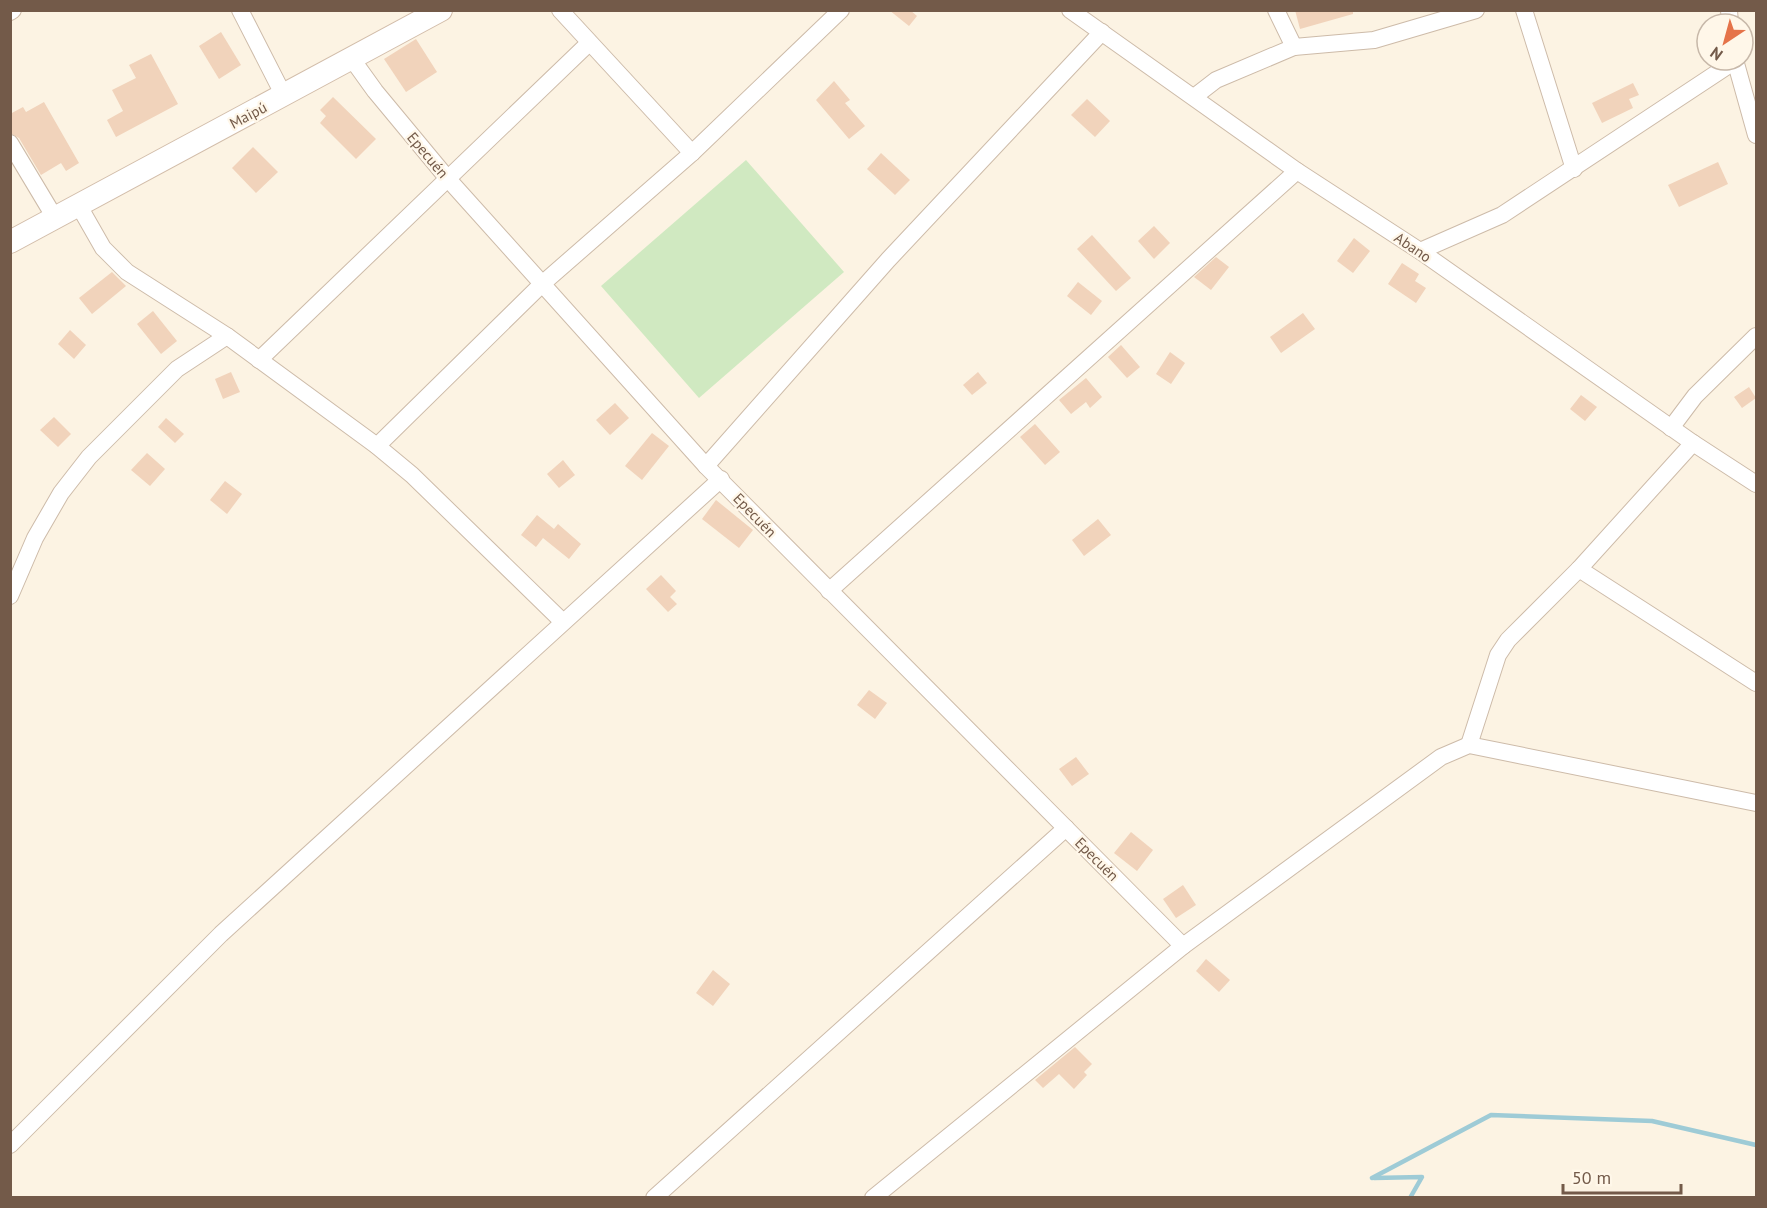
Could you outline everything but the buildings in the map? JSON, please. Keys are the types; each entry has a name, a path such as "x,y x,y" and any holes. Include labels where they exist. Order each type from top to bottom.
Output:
{"main road":[{"name":"Maipú","path":"10,242 441,10"}],"street":[{"path":"240,10 285,96"},
{"path":"560,10 692,153"},
{"path":"377,446 542,284 692,153 841,10"},
{"name":"Abano","path":"1070,10 1297,171 1420,251 1671,428 1756,484"},
{"path":"1276,10 1294,47"},
{"path":"1524,10 1574,169"},
{"path":"1194,97 1216,80 1294,47 1374,40 1465,12"},
{"path":"706,466 888,260 1102,32"},
{"path":"259,360 589,43"},
{"name":"Epecuén","path":"352,59 375,91 448,178 706,466 1183,946"},
{"path":"1420,251 1502,215 1717,72"},
{"path":"1738,72 1756,135"},
{"path":"10,143 55,218"},
{"path":"10,168 30,176"},
{"path":"829,591 1297,171"},
{"path":"79,206 103,248 127,272 227,336 377,446 412,475 563,621"},
{"path":"10,596 35,538 61,493 89,457 177,369 227,336"},
{"path":"1671,428 1695,396 1756,336"},
{"path":"1469,746 1498,655 1508,640 1579,569 1693,443"},
{"path":"10,1145 221,934 720,479"},
{"path":"1579,569 1756,683"},
{"path":"873,1197 1183,946 1441,757 1469,746 1756,803"},
{"path":"654,1197 1066,828"}],"green space":[{"path":"746,160 844,272 699,398 601,286"}],"waterway":[{"path":"1372,1178 1491,1115 1652,1121 1756,1145"},
{"path":"1374,1178 1422,1177 1410,1198"}]}
